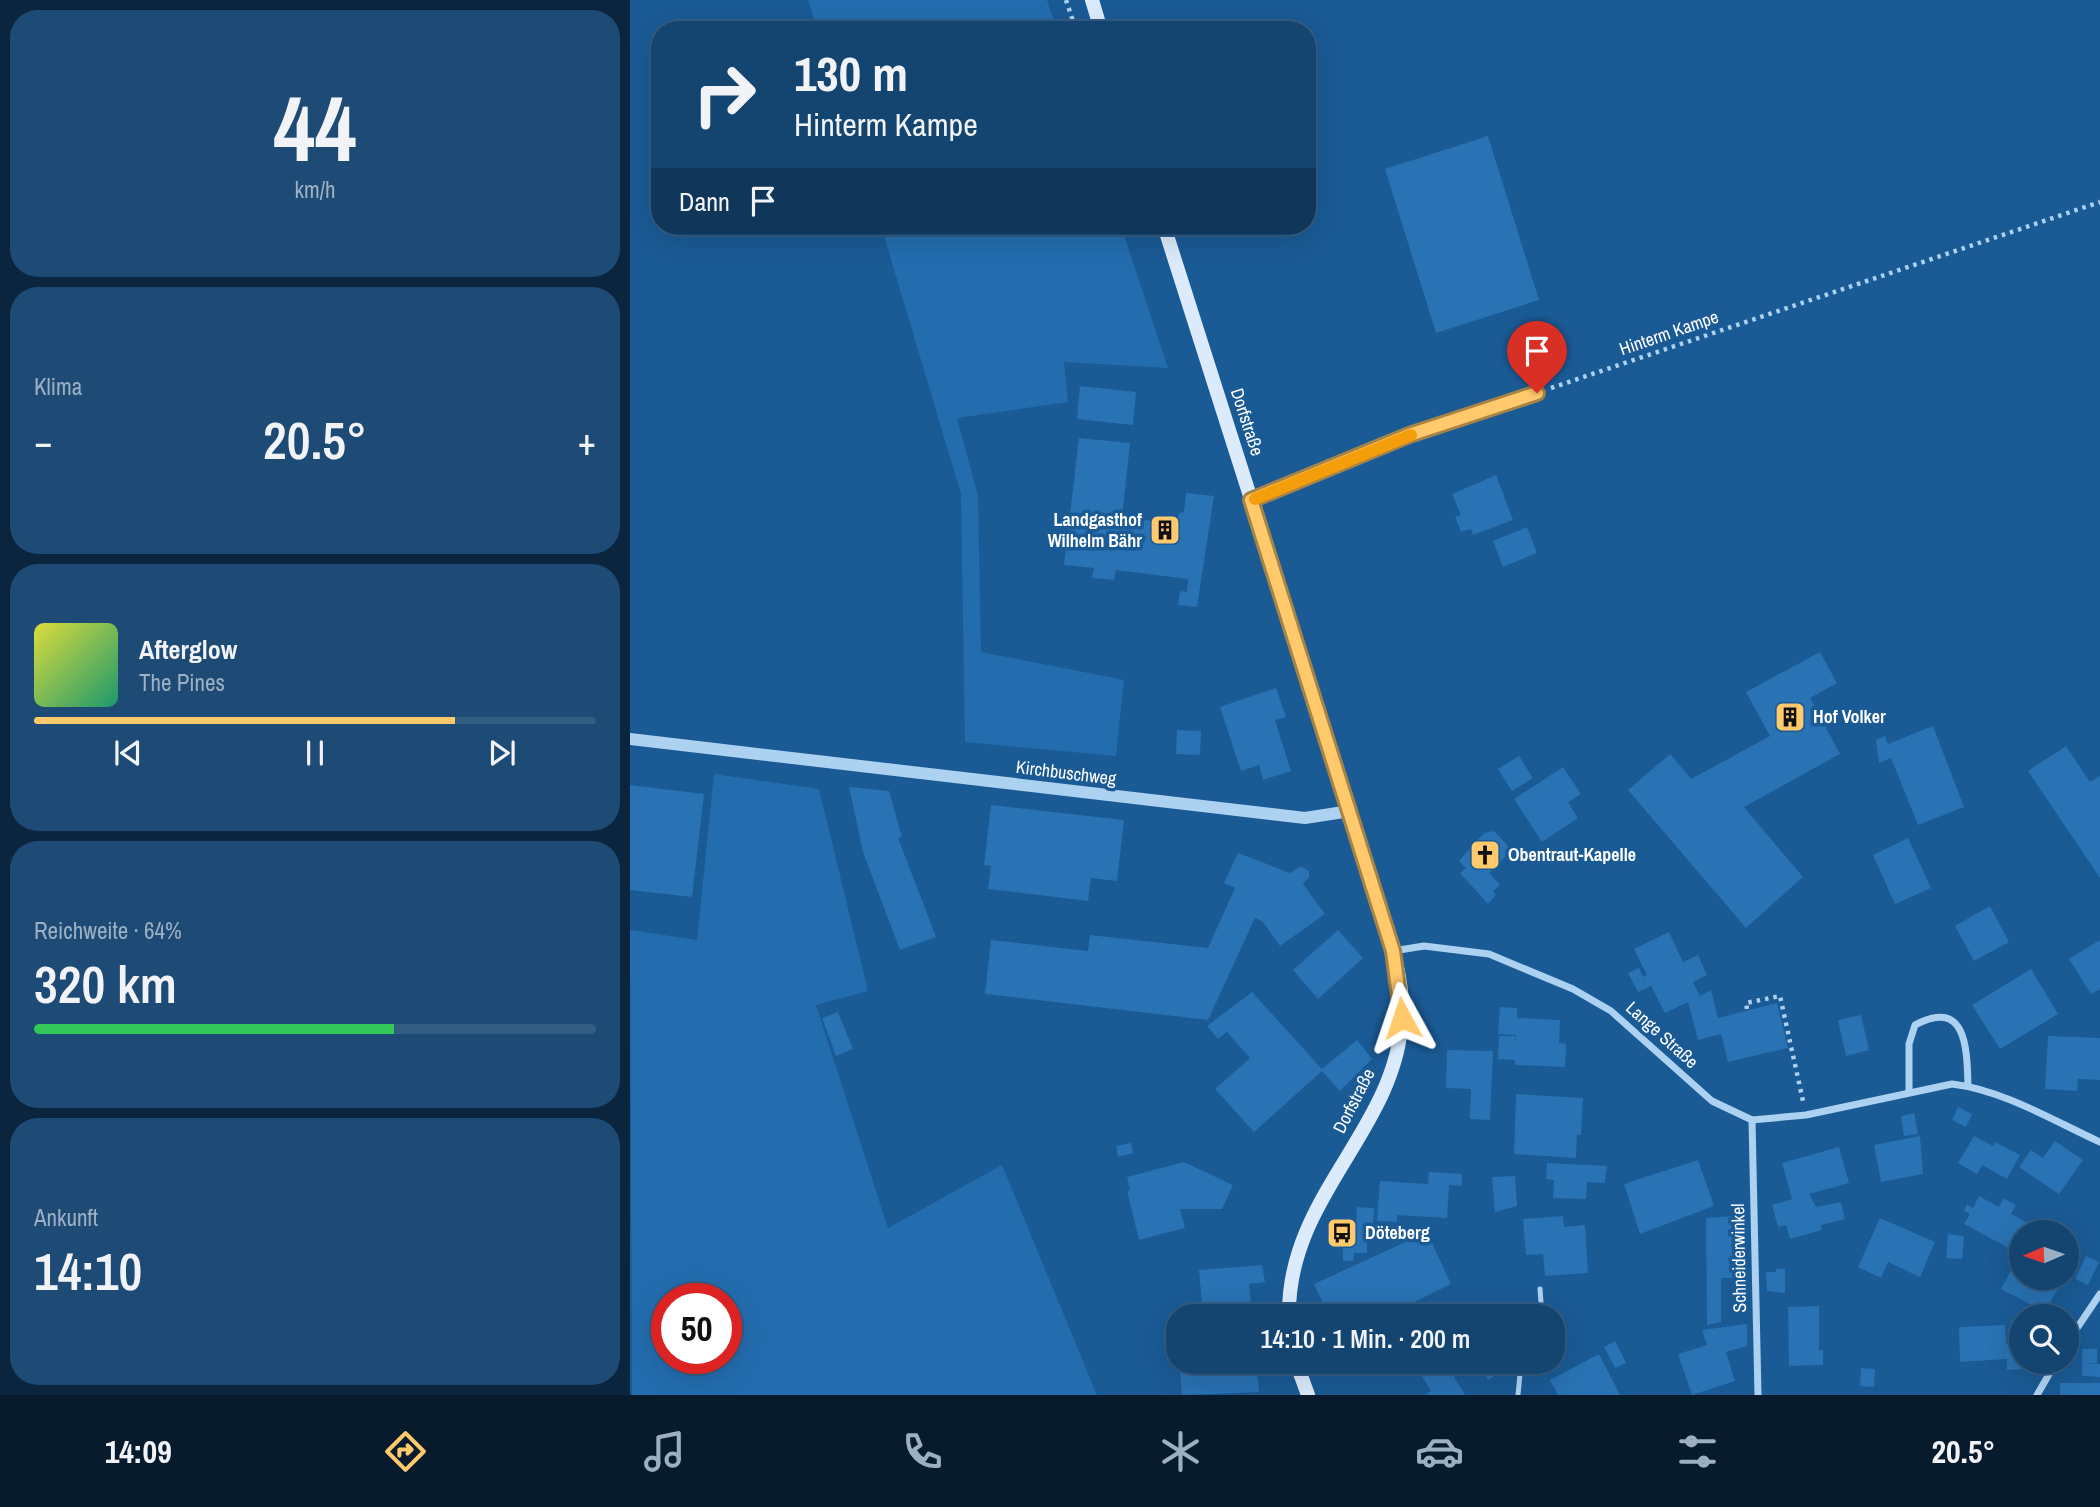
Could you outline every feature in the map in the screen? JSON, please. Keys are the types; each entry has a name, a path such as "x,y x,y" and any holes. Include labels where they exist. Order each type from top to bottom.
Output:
{"main road":[{"path":"1091,0 1098,21"},
{"name":"Dorfstraße","path":"1167,235 1393,951 1402,1018 1393,1068 1380,1098 1299,1243 1289,1291 1289,1304"},
{"path":"1300,1374 1308,1395"}],"street":[{"name":"Kirchbuschweg","path":"630,739 1305,818 1350,811"},
{"name":"Lange Straße","path":"1393,951 1423,946 1489,954 1573,989 1611,1011 1712,1101 1752,1120 1774,1121 1952,1084 1968,1086 2011,1101 2100,1142"},
{"path":"1909,1092 1909,1044 1915,1025 1930,1017 1943,1016 1953,1021 1961,1032 1967,1048 1968,1086"},
{"name":"Schneiderwinkel","path":"1752,1120 1758,1395"},
{"path":"2079,1325 2100,1294"},
{"path":"2037,1395 2049,1374"}],"lane":[{"path":"1251,500 1409,435 1537,393"},
{"path":"1540,1289 1541,1304"},
{"path":"1518,1395 1520,1374"}],"path":[{"path":"1066,0 1073,21"},
{"name":"Hinterm Kampe","path":"1537,393 2100,202"},
{"path":"1747,1009 1746,1003 1780,996 1806,1115"}],"shaded area":[{"path":"808,0 1047,0 1054,21 815,21"},
{"path":"884,235 1124,235 1168,368 1064,362 1068,402 957,418 978,496 981,652 1124,680 1116,756 965,742 961,494"},
{"path":"714,774 819,789 868,991 816,1005 888,1228 1002,1165 1097,1395 632,1395 630,930 697,940"}],"building":[{"path":"1488,136 1539,300 1436,333 1385,169"},
{"path":"1080,386 1136,392 1133,425 1077,419"},
{"path":"1079,438 1130,443 1122,518 1177,523 1179,513 1184,512 1186,493 1214,496 1197,607 1178,605 1180,591 1187,592 1188,579 1116,570 1114,580 1092,578 1094,568 1064,565"},
{"path":"1496,475 1513,520 1473,535 1471,529 1461,532 1455,517 1461,515 1452,494"},
{"path":"1527,527 1537,553 1503,567 1493,541"},
{"path":"1820,652 1837,683 1810,698 1840,754 1744,807 1803,877 1746,928 1628,790 1670,754 1691,779 1770,736 1746,692"},
{"path":"1276,688 1286,717 1275,720 1291,771 1263,780 1259,765 1241,771 1220,707"},
{"path":"1933,726 1964,807 1918,825 1891,758 1879,763 1876,740 1885,736 1888,744"},
{"path":"1177,730 1201,731 1200,755 1176,754"},
{"path":"2066,746 2090,782 2100,776 2100,878 2028,771"},
{"path":"1519,756 1533,778 1512,791 1498,769"},
{"path":"1563,767 1581,794 1568,802 1578,818 1542,842 1514,799"},
{"path":"630,785 704,794 692,897 630,890"},
{"path":"849,787 889,791 902,837 898,838 936,937 900,950 863,852"},
{"path":"991,805 1124,820 1117,881 1091,878 1088,901 988,889 991,866 984,865"},
{"name":"Obentraut-Kapelle","path":"1494,831 1512,850 1489,873 1500,885 1493,891 1496,895 1488,904 1460,873 1466,868 1459,861 1484,833"},
{"path":"1908,838 1931,888 1895,904 1873,855"},
{"path":"1238,853 1290,873 1301,866 1309,871 1309,877 1303,884 1325,914 1280,946 1263,922 1255,918 1208,1020 985,994 991,940 1088,951 1090,935 1208,948 1235,888 1224,883"},
{"path":"1990,906 2009,942 1974,961 1955,926"},
{"path":"1338,930 1363,958 1318,999 1293,970"},
{"path":"1669,932 1683,962 1698,955 1707,975 1693,982 1700,996 1711,990 1718,1018 1777,1003 1788,1048 1728,1062 1721,1034 1698,1040 1688,1002 1665,1013 1651,986 1638,992 1628,973 1639,968 1643,977 1647,975 1634,949"},
{"path":"2100,940 2100,989 2091,994 2069,959"},
{"path":"2031,969 2058,1014 2000,1049 1972,1005"},
{"path":"1252,992 1322,1069 1357,1040 1372,1059 1340,1091 1322,1071 1254,1132 1215,1089 1250,1058 1227,1032 1218,1039 1207,1026"},
{"path":"1500,1007 1517,1008 1517,1018 1560,1020 1559,1043 1566,1044 1565,1067 1515,1065 1515,1060 1498,1059 1499,1036 1515,1036 1516,1044 1516,1035 1498,1034"},
{"path":"838,1012 853,1049 836,1056 822,1018"},
{"path":"1861,1015 1869,1050 1846,1056 1838,1020"},
{"path":"2048,1036 2100,1038 2100,1080 2078,1079 2077,1091 2045,1089"},
{"path":"1447,1050 1493,1051 1490,1120 1470,1119 1471,1089 1446,1088"},
{"path":"1516,1094 1583,1098 1581,1135 1577,1135 1576,1158 1514,1154"},
{"path":"1958,1107 1972,1114 1966,1127 1952,1120"},
{"path":"1914,1113 1918,1134 1904,1136 1901,1116"},
{"path":"1920,1136 1923,1174 1881,1182 1874,1145"},
{"path":"1974,1136 1993,1146 1995,1142 2020,1155 2007,1179 1982,1165 1977,1174 1958,1163"},
{"path":"2055,1141 2083,1160 2059,1194 2019,1167 2031,1150 2043,1158"},
{"path":"1131,1143 1133,1153 1118,1157 1116,1146"},
{"path":"1839,1147 1849,1183 1809,1194 1816,1207 1841,1202 1845,1219 1821,1225 1822,1230 1790,1239 1786,1225 1778,1227 1772,1205 1792,1199 1782,1163"},
{"path":"1698,1160 1714,1206 1640,1234 1624,1184"},
{"path":"1184,1162 1233,1185 1222,1209 1180,1209 1185,1228 1139,1240 1127,1191 1130,1190 1127,1177"},
{"path":"1547,1163 1607,1166 1605,1183 1587,1182 1586,1199 1553,1198 1554,1180 1546,1179"},
{"path":"1429,1172 1462,1174 1462,1186 1449,1185 1447,1218 1397,1215 1397,1222 1377,1221 1380,1181 1428,1184"},
{"path":"1515,1176 1517,1206 1495,1212 1492,1177"},
{"path":"1979,1196 1999,1207 2003,1198 2016,1205 2011,1214 2022,1220 2009,1220 2009,1248 1964,1224 1970,1214 1964,1211 1967,1204 1973,1208"},
{"path":"1357,1207 1374,1208 1372,1241 1367,1241 1367,1253 1354,1253 1353,1261 1343,1261 1343,1244 1354,1244 1355,1241"},
{"path":"1747,1215 1748,1278 1721,1278 1721,1322 1707,1325 1706,1218"},
{"path":"1563,1216 1564,1227 1585,1225 1588,1273 1545,1276 1543,1254 1526,1255 1523,1219"},
{"path":"1880,1218 1935,1242 1920,1277 1888,1262 1881,1278 1858,1267"},
{"path":"1427,1232 1451,1284 1410,1304 1323,1304 1314,1284"},
{"path":"1948,1234 1964,1236 1962,1259 1946,1258"},
{"path":"2086,1256 2099,1262 2088,1285 2079,1281 2079,1271"},
{"path":"1262,1265 1265,1282 1249,1284 1251,1304 1202,1304 1199,1270"},
{"path":"1776,1269 1785,1269 1785,1293 1767,1291 1766,1272 1776,1272"},
{"path":"2009,1274 2009,1290 2057,1290 2049,1304 2030,1304 2001,1289"},
{"path":"1819,1306 1819,1350 1823,1350 1823,1365 1789,1366 1788,1307"},
{"path":"1747,1324 1747,1346 1726,1352 1735,1381 1692,1395 1678,1354 1707,1345 1702,1330"},
{"path":"2005,1325 2006,1344 2009,1344 2009,1370 2007,1359 1960,1362 1959,1327"},
{"path":"1615,1341 1626,1363 1615,1368 1604,1347"},
{"path":"2082,1349 2097,1349 2097,1363 2086,1364 2100,1364 2100,1377 2082,1376"},
{"path":"1599,1354 1620,1395 1558,1395 1550,1380"},
{"path":"1861,1368 1875,1369 1874,1387 1860,1386"},
{"path":"1180,1374 1257,1374 1259,1392 1182,1395"},
{"path":"1420,1374 1459,1374 1454,1377 1465,1395 1425,1395 1431,1391"},
{"path":"1485,1374 1498,1374 1488,1380"},
{"path":"2060,1383 2100,1383 2100,1395 2060,1395"}],"slow traffic":[{"path":"1255,499 1324,468 1411,435"}],"place":[{"name":"Landgasthof Wilhelm Bähr","path":"1165,530"},
{"name":"Hof Volker","path":"1790,717"},
{"name":"Obentraut-Kapelle","path":"1485,855"},
{"name":"Döteberg","path":"1342,1233"}],"route":[{"path":"1402,1018 1393,951 1251,500 1409,435 1537,393"}]}
